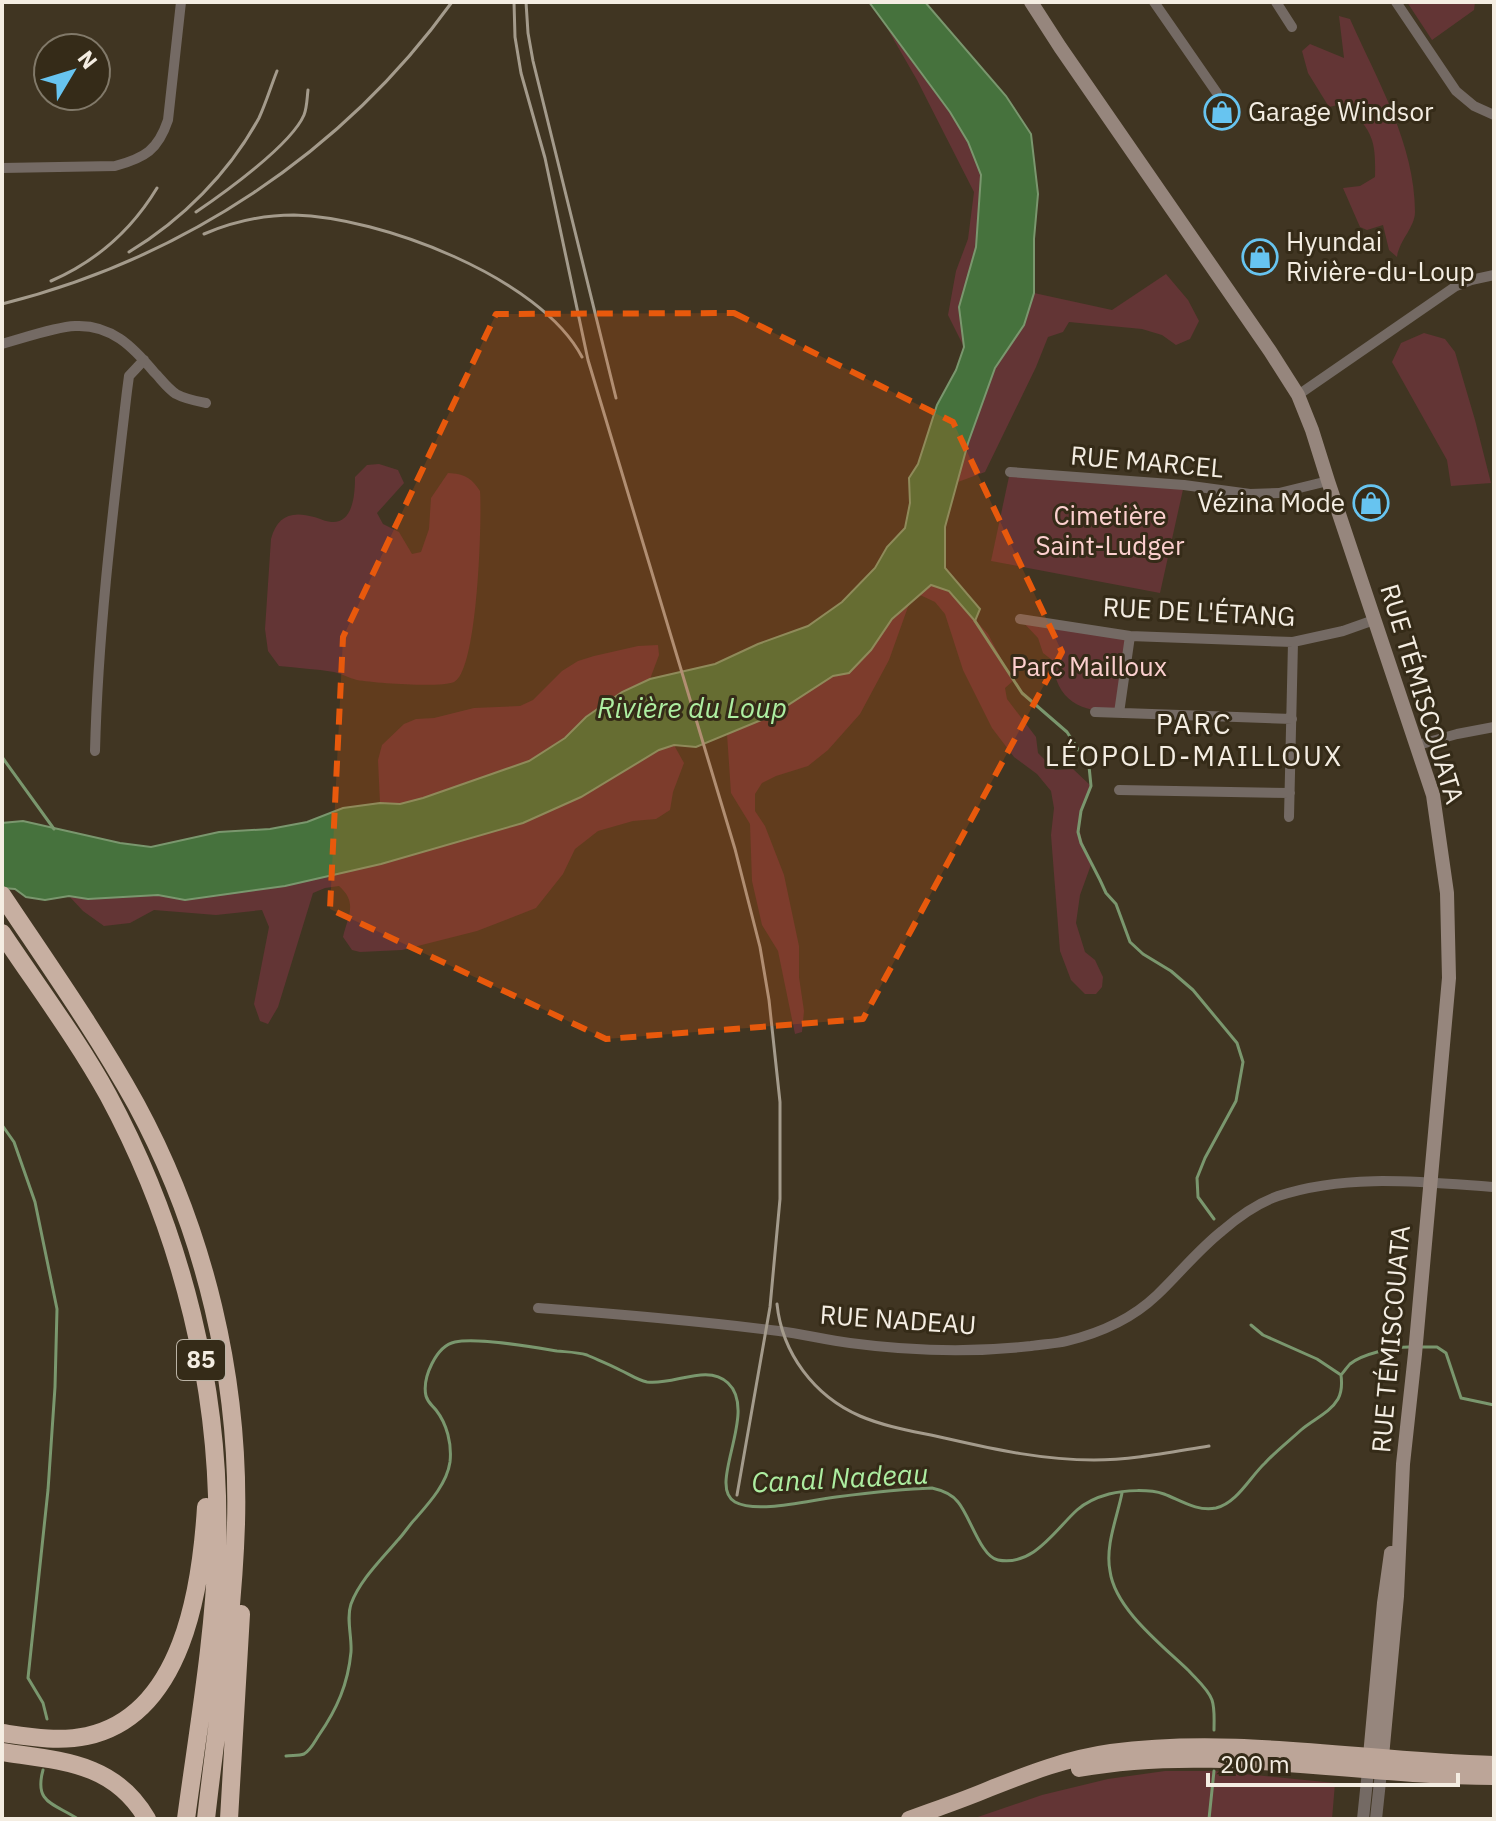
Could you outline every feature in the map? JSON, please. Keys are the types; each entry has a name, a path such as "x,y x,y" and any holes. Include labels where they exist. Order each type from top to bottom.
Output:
{"highway":[{"name":"85","path":"2,895 98,1040 151,1133 183,1207 221,1343 230,1397 236,1488 234,1572 208,1819"},
{"name":"85","path":"6,939 93,1069 122,1123 146,1175 170,1240 194,1328 207,1393 215,1472 217,1546 212,1627 186,1819"},
{"path":"2,1733 69,1739 99,1733 120,1723 142,1706 161,1682 178,1651 188,1621 204,1535 204,1432 187,1324 146,1175"},
{"path":"210,1298 235,1397 244,1492 243,1585 229,1819"},
{"path":"909,1819 1031,1772 1109,1753 1145,1749 1203,1746 1494,1777"},
{"path":"2,1752 54,1759 97,1771 125,1790 147,1819"},
{"path":"1375,1764 1494,1764"}],"main road":[{"name":"RUE TÉMISCOUATA","path":"1033,3 1298,395 1433,795 1447,893 1449,978 1402,1490 1397,1596 1375,1764"}],"street":[{"path":"2,168 115,166 150,152 164,134 168,120 181,2"},
{"path":"1154,2 1217,93"},
{"path":"1276,2 1292,27"},
{"path":"1396,2 1456,91 1474,106 1494,115"},
{"path":"1298,395 1456,286 1494,275"},
{"path":"2,344 73,326 103,330 134,348 164,384 176,393 206,403"},
{"path":"95,751 112,528 127,391 129,376 144,360"},
{"name":"RUE MARCEL","path":"1010,472 1184,485 1250,494 1279,493 1328,481"},
{"name":"RUE DE L'ÉTANG","path":"1020,619 1130,636 1293,642 1343,631 1374,620"},
{"path":"1119,713 1130,636"},
{"path":"1289,817 1293,642"},
{"path":"1095,712 1292,719"},
{"path":"1418,745 1494,727"},
{"path":"1119,790 1290,793"},
{"name":"RUE NADEAU","path":"538,1308 654,1317 781,1331 850,1343 932,1350 967,1351 1066,1341 1097,1332 1135,1312 1156,1296 1222,1230 1251,1209 1277,1197 1317,1187 1364,1181 1494,1187"},
{"name":"RUE TÉMISCOUATA","path":"1363,1819 1375,1764"},
{"name":"RUE TÉMISCOUATA","path":"1375,1764 1376,1819"}],"highlighted area":[{"path":"734,313 953,422 1062,652 863,1019 606,1039 330,909 343,637 496,314"}],"green space":[{"path":"1407,2 1475,2 1474,10 1432,40"},
{"path":"1339,16 1350,19 1393,113 1409,162 1415,212 1397,257 1389,250 1383,225 1367,230 1360,227 1343,188 1360,186 1375,177 1371,137 1347,103 1329,107 1308,73 1302,51 1310,44 1344,58"},
{"path":"887,28 950,112 968,142 981,175 976,247 959,307 964,347 948,315 956,271 968,239 974,192"},
{"path":"1166,274 1188,300 1199,321 1190,339 1176,345 1162,335 1142,329 1069,322 1063,332 1048,337 985,472 958,482 968,443 995,368 1024,325 1034,293 1112,310"},
{"path":"1424,333 1445,339 1455,352 1491,483 1451,486 1447,460 1392,362 1401,343"},
{"path":"379,464 398,470 404,483 377,513 383,524 399,532 412,554 421,552 429,529 431,498 448,473 467,477 480,491 479,560 473,624 462,672 454,682 422,685 357,680 334,672 279,666 268,651 265,629 271,539 277,525 286,517 298,514 330,522 345,518 352,506 355,477 367,465"},
{"name":"Cimetière Saint-Ludger","path":"1010,472 1184,485 1160,593 991,561"},
{"path":"931,584 949,591 988,634 1013,681 1005,688 1007,699 1036,737 1038,753 1055,770 1073,769 1091,786 1080,816 1080,832 1092,862 1080,895 1076,923 1085,952 1095,960 1103,977 1102,987 1096,994 1085,994 1071,980 1060,951 1051,835 1054,808 1051,791 1037,774 1014,757 992,728 963,670 945,614 935,602 920,595"},
{"path":"909,604 889,660 860,714 828,750 808,766 762,783 755,794 755,811 765,826 784,875 799,946 804,1011 802,1032 795,1034 778,951 762,925 752,881 750,824 731,793 727,734 771,716 833,676 849,673 871,650 892,619"},
{"name":"Parc Mailloux","path":"1020,619 1130,636 1119,713 1092,710 1072,702 1059,686 1052,660 1043,653 1038,638"},
{"path":"658,645 659,655 650,679 621,692 586,717 565,738 529,761 423,798 400,804 380,803 378,760 382,745 404,724 474,708 520,706 533,700 562,671 578,661 638,646"},
{"path":"674,745 684,763 670,810 656,819 633,821 598,831 575,849 563,874 536,908 477,931 402,950 360,952 352,950 343,937 350,910 345,892 339,886 313,893 278,1007 268,1024 260,1021 254,1004 269,927 262,910 216,915 154,910 130,923 104,926 69,896 88,899 158,895 185,900 285,885 381,864 523,823 659,750"},
{"path":"1165,1771 1214,1771 1335,1783 1332,1819 972,1819 1042,1795 1108,1779"}],"water":[{"name":"Rivière du Loup","path":"869,2 925,2 1006,96 1031,134 1038,194 1034,293 1024,325 995,368 968,443 945,527 945,568 980,609 975,621 949,591 931,585 892,619 871,650 849,673 833,676 771,716 696,747 674,745 659,750 581,797 523,823 381,864 285,886 185,900 158,895 88,899 69,896 45,900 26,897 15,889 2,888 2,823 23,821 151,847 219,832 270,829 307,822 343,808 400,804 423,798 529,761 565,738 586,717 622,692 650,679 715,664 808,626 842,602 875,568 887,547 905,528 910,503 909,478 918,464 937,405 956,370 964,347 959,307 976,247 981,175 968,142 950,112"}],"waterway":[{"path":"975,621 1022,693 1067,732 1089,766 1091,786 1081,811 1078,832 1106,893 1116,904 1130,942 1193,990 1237,1043 1243,1062 1236,1101 1197,1178 1198,1197 1214,1219"},
{"path":"2,757 54,829"},
{"path":"2,1125 14,1142 35,1202 57,1309 48,1490 28,1678 43,1703 47,1719"},
{"path":"1251,1325 1263,1335 1317,1359 1341,1375"},
{"name":"Canal Nadeau","path":"286,1756 302,1755 309,1750 341,1696 351,1652 351,1604 360,1587 442,1485 450,1455 448,1434 425,1389 428,1372 436,1356 455,1342 491,1342 583,1354 647,1382 700,1375 720,1377 736,1396 738,1412 726,1481 728,1493 735,1502 756,1507 932,1488 958,1502 986,1552 998,1560 1011,1561 1033,1553 1081,1507 1109,1494 1151,1491 1202,1508 1224,1505 1278,1450 1335,1404 1341,1390 1341,1375"},
{"path":"1341,1375 1350,1364 1362,1357 1409,1347"},
{"path":"1420,1347 1437,1347 1446,1353 1461,1398 1494,1405"},
{"path":"1122,1493 1109,1552 1114,1585 1141,1626 1208,1692 1214,1707 1214,1730"},
{"path":"43,1770 41,1789 44,1796 78,1819"},
{"path":"1209,1819 1214,1771"}],"railway":[{"path":"2,304 69,284 133,259 195,228 254,193 309,152 361,107 409,56 452,2"},
{"path":"514,2 515,37 521,73 545,158 588,360 735,849 760,947 769,1000 780,1102 780,1199 770,1307 737,1495"},
{"path":"526,2 533,61 616,398"},
{"path":"129,252 186,210 219,176 259,118 277,71"},
{"path":"196,212 256,168 286,140 304,115 308,90"},
{"path":"51,281 83,264 112,243 136,218 157,188"},
{"path":"204,234 248,220 294,215 329,218 412,240 495,277 531,301 561,328 582,357"},
{"path":"777,1304 786,1339 803,1371 828,1397 871,1420 985,1447 1057,1458 1123,1459 1209,1446"}],"place":[{"name":"Garage Windsor","path":"1222,112"},
{"name":"Hyundai Rivière-du-Loup","path":"1260,257"},
{"name":"Vézina Mode","path":"1371,503"}],"district":[{"name":"PARC LÉOPOLD-MAILLOUX","path":"1194,740"}]}
